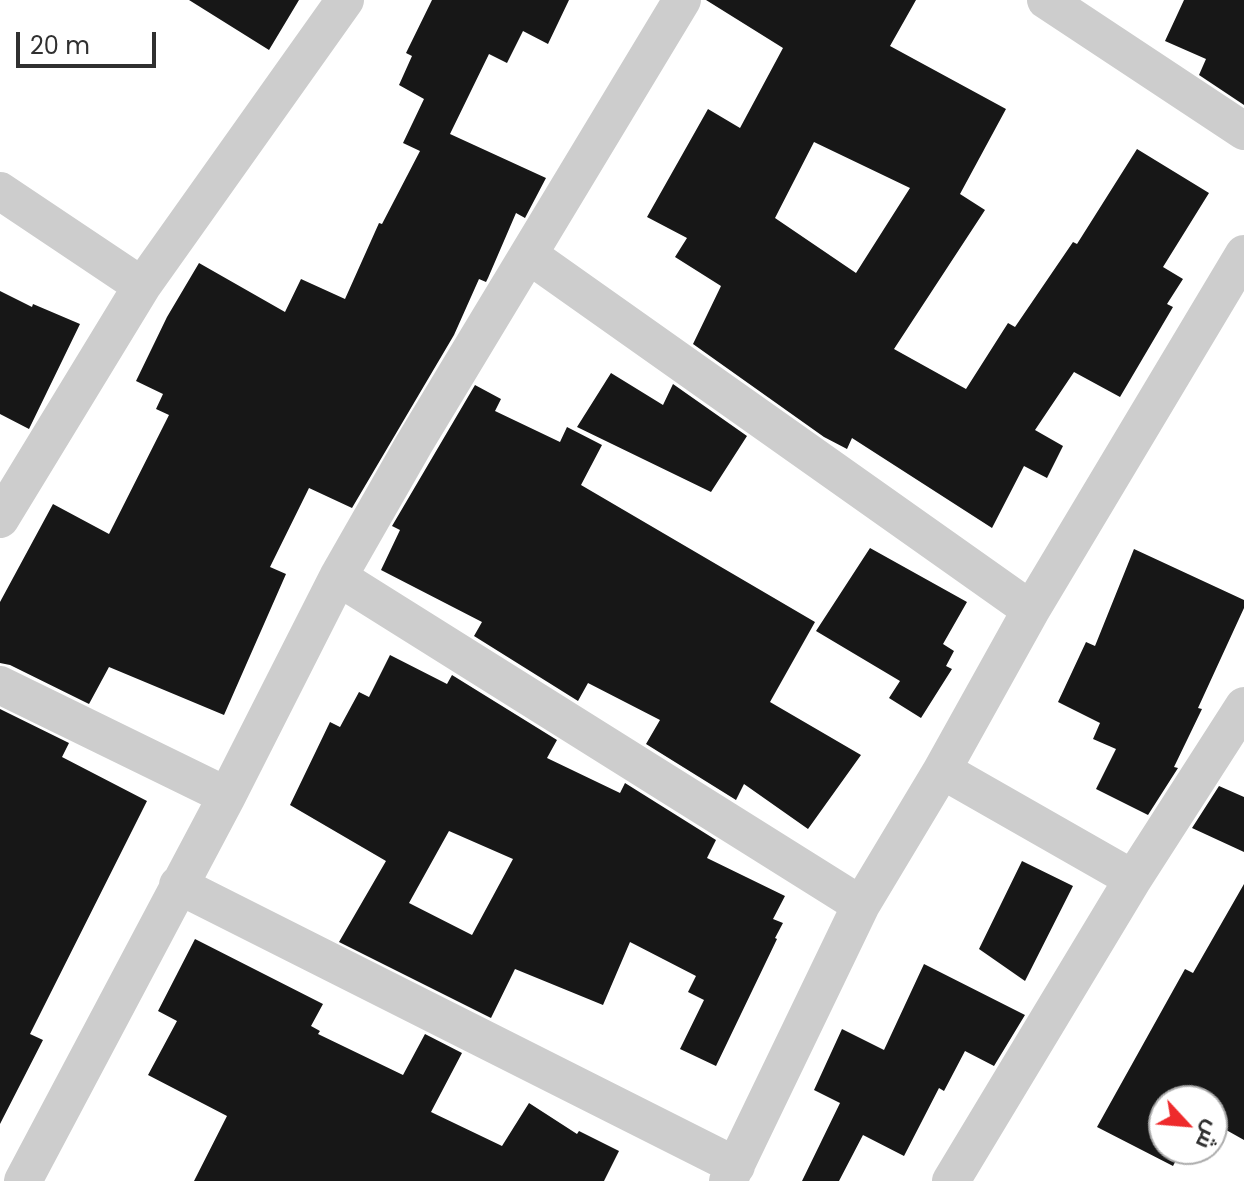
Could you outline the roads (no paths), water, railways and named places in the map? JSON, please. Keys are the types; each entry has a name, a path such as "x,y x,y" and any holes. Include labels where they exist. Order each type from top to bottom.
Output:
{"street":[{"path":"0,519 142,286 345,0"},
{"path":"23,1181 227,796 338,577 414,444 682,0"},
{"path":"1046,0 1244,131"},
{"path":"0,191 142,286"},
{"path":"178,885 732,1174 861,905 942,770 1031,610 1244,254"},
{"path":"529,255 1031,610"},
{"path":"338,577 861,905"},
{"path":"0,685 227,796"},
{"path":"951,1181 1133,879 1244,706"},
{"path":"942,770 1133,879"}]}
